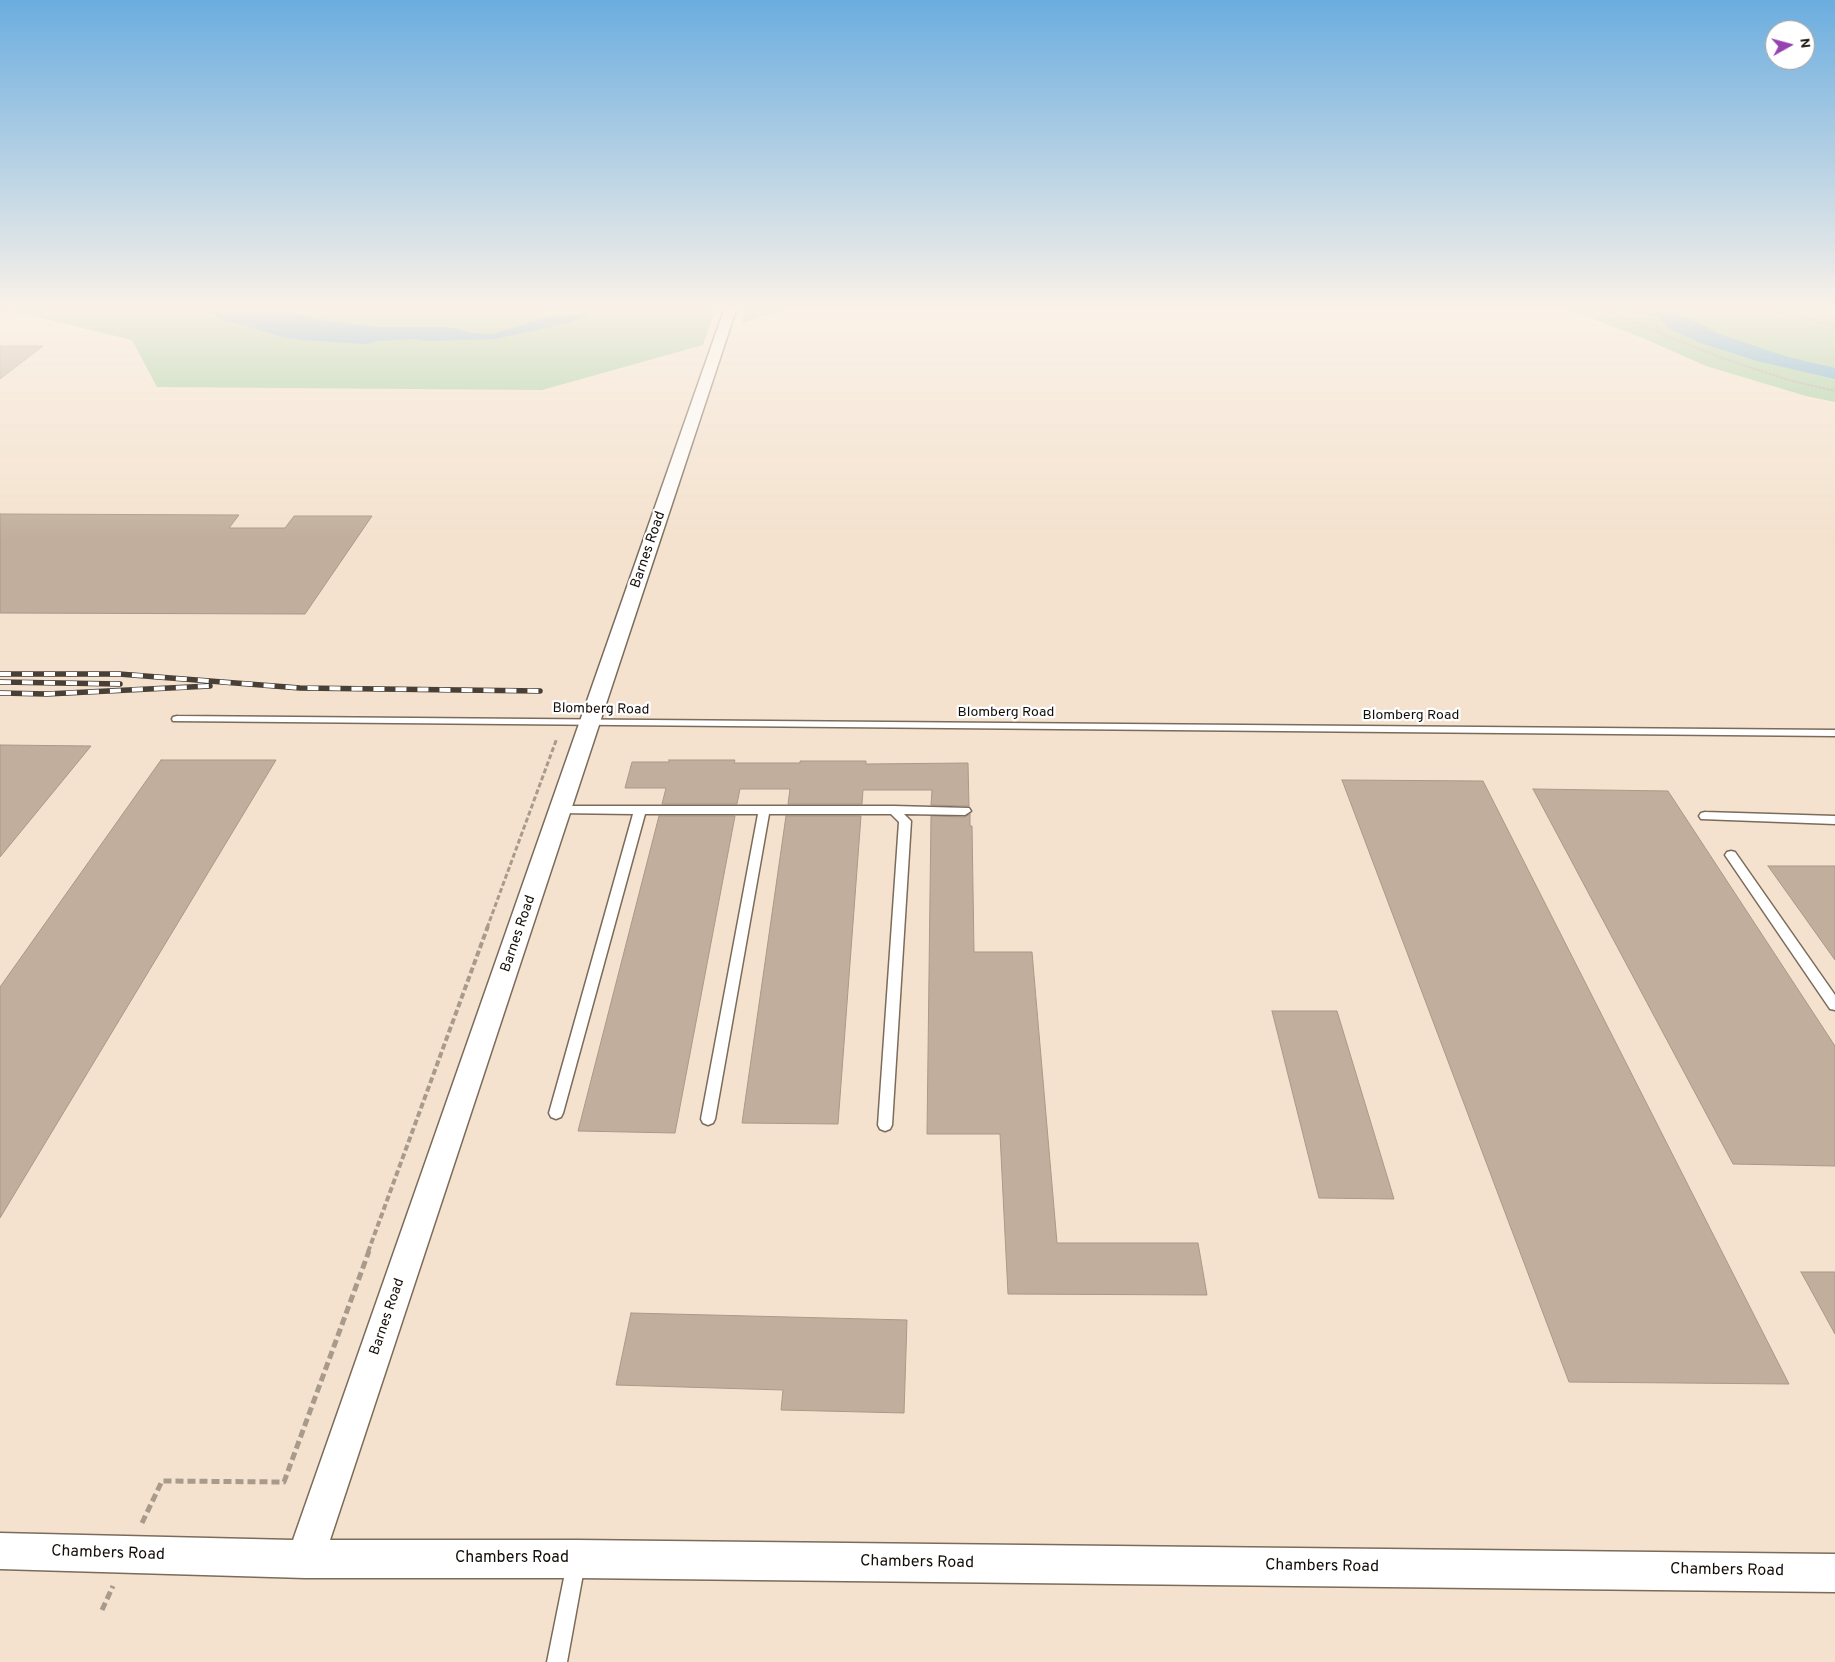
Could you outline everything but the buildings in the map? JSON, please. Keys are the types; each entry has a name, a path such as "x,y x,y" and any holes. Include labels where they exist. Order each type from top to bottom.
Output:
{"street":[{"name":"Barnes Road","path":"306,1559 705,385"},
{"name":"Chambers Road","path":"1,1553 306,1559 577,1559 1835,1572"}],"lane":[{"name":"Blomberg Road","path":"177,719 590,724 1835,733"},
{"path":"561,810 965,811"},
{"path":"556,1113 640,810"},
{"path":"708,1119 764,810"},
{"path":"885,1125 906,821 894,810"},
{"path":"1704,816 1835,820"},
{"path":"1731,855 1835,1005"},
{"path":"557,1662 577,1559"}],"path":[{"path":"1807,385 1835,391"},
{"path":"102,1610 162,1481 284,1482 563,723"}],"green space":[{"path":"156,385 561,385 542,390 157,387"},
{"path":"1768,385 1835,385 1835,402"}],"railway":[{"path":"0,674 119,674 300,688 540,691"},
{"path":"0,682 120,684"},
{"path":"0,693 47,694 210,686"}]}
